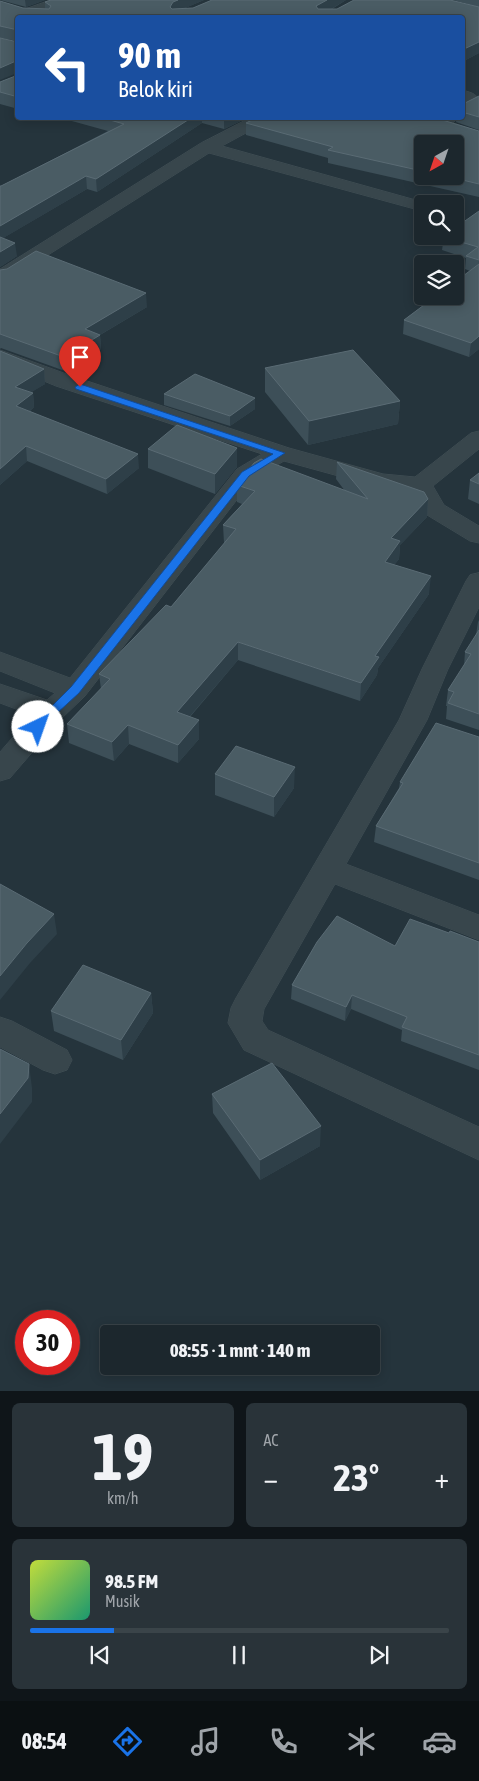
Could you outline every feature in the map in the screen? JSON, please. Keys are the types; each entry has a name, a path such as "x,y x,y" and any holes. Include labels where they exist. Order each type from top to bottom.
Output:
{"street":[{"path":"28,14 64,0"},
{"path":"9,9 32,15"},
{"path":"0,276 8,264 207,147 258,120"},
{"path":"447,120 444,122 444,126 479,137"},
{"path":"207,147 414,204"},
{"path":"3,360 280,453 382,481 420,484 479,438"},
{"path":"0,771 51,712 75,690 245,474 280,453"},
{"path":"420,484 435,510 479,536"},
{"path":"479,581 435,669 427,725 328,869 248,1008 245,1023 256,1040 479,1144"},
{"path":"0,662 75,690"},
{"path":"0,693 51,712"},
{"path":"328,869 479,928"},
{"path":"0,1031 55,1060"}],"building":[{"path":"51,0 178,0 173,2 170,7 172,9 193,8 212,0 327,0 316,6 318,9 337,9 354,0 450,0 479,7 479,42 465,49 465,15 15,15 15,29 0,26 0,1 23,8 49,9 51,6 45,2"},
{"path":"0,38 15,41 15,61 0,68"},
{"path":"15,76 15,96 0,92 0,82"},
{"path":"479,96 479,117 465,113 465,103"},
{"path":"110,120 188,120 96,179 86,176 0,226 0,186 124,124"},
{"path":"252,120 442,120 479,131 479,184 464,180 464,135 414,135 414,169 328,150 333,147 246,123"},
{"path":"479,211 479,260 466,256 478,247 464,243 464,222"},
{"path":"0,237 15,243 0,252"},
{"path":"36,251 146,293 85,329 100,335 64,357 0,334 0,270 7,269"},
{"path":"479,264 479,336 471,343 404,320 424,305 464,305 464,275"},
{"path":"353,350 400,401 309,421 265,368"},
{"path":"0,351 44,369 15,387 33,393 16,406 138,454 106,479 26,446 0,469"},
{"path":"195,374 255,398 230,416 164,394"},
{"path":"177,425 237,448 215,474 148,449"},
{"path":"261,459 368,499 337,462 424,492 428,499 391,538 400,541 385,562 431,576 375,656 379,657 361,683 238,642 177,712 199,720 178,745 128,725 112,742 67,724 110,679 99,674 166,605 171,607 236,529 223,525 255,491 237,485 254,463"},
{"path":"479,473 479,484 470,480"},
{"path":"479,630 479,714 448,703 454,692 448,690 471,654 465,652"},
{"path":"436,723 479,737 479,863 376,826 403,783 400,782"},
{"path":"236,746 295,767 274,797 215,774"},
{"path":"0,884 54,914 0,976"},
{"path":"337,916 395,946 410,919 479,942 479,1055 402,1027 407,1017 352,995 346,1007 292,985 317,942"},
{"path":"83,965 151,993 121,1040 51,1011"},
{"path":"0,1049 29,1064 28,1078 0,1114"},
{"path":"272,1063 321,1126 260,1160 212,1094"}],"route":[{"path":"38,727 75,690 245,474 280,453 80,387"}]}
